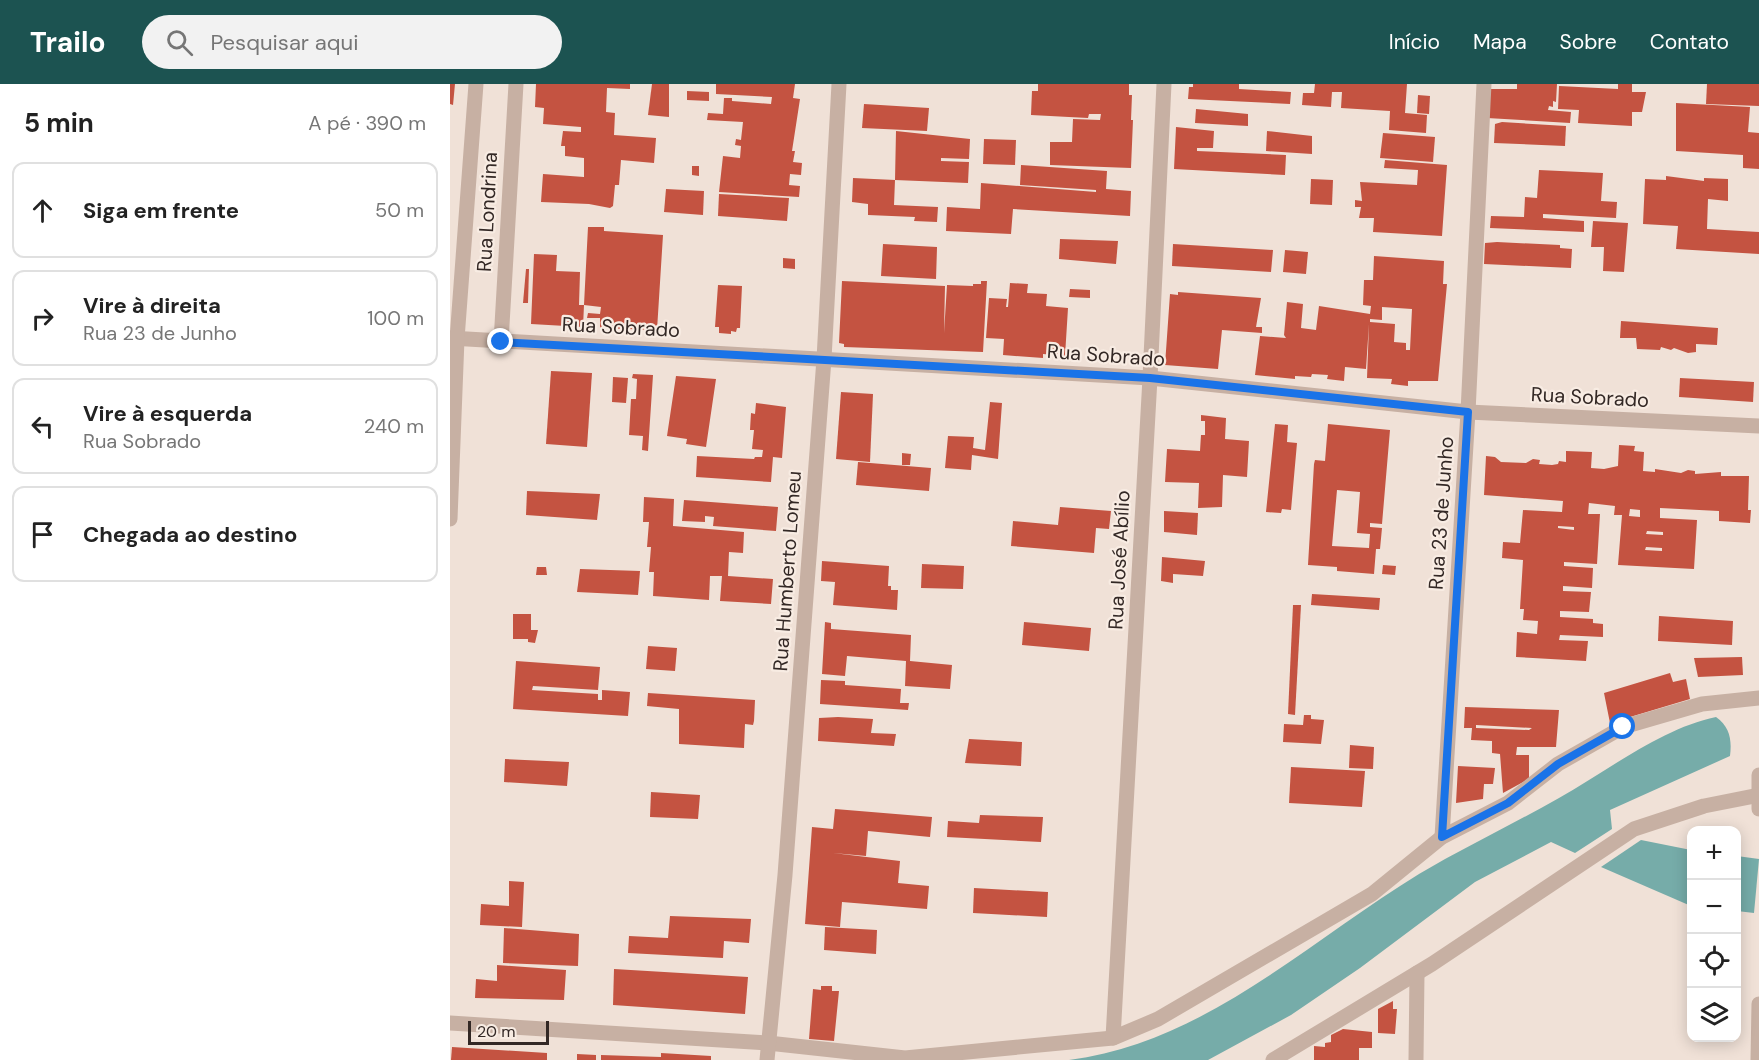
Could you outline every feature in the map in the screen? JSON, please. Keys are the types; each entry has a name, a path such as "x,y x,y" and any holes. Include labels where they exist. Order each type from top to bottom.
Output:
{"street":[{"name":"Rua Londrina","path":"450,519 453,339 476,84"},
{"name":"Rua Londrina","path":"501,342 516,84"},
{"name":"Rua Humberto Lomeu","path":"767,1060 785,875 824,359 839,84"},
{"name":"Rua José Abílio","path":"1113,1038 1164,84"},
{"name":"Rua 23 de Junho","path":"1442,837 1468,412 1484,84"},
{"name":"Rua Sobrado","path":"453,339 1150,378 1468,412 1759,426"},
{"path":"450,1023 768,1043 906,1058 1113,1038 1158,1019 1372,894 1442,837 1508,803 1558,764 1623,727 1702,704 1759,698"},
{"path":"1273,1060 1417,974 1634,830 1704,806 1758,800 1759,775"},
{"path":"1416,1060 1417,974"},
{"path":"1758,1060 1759,1004"}],"water":[{"path":"1716,717 1729,734 1730,756 1610,810 1612,829 1575,853 1551,842 1475,882 1360,968 1291,1015 1208,1060 1069,1060 1119,1050 1166,1033 1210,1011 1253,986 1419,874 1559,798 1655,740 1675,730"},
{"path":"1641,840 1687,849 1687,904 1601,867"},
{"path":"1741,857 1759,859 1754,913 1741,911"}],"building":[{"path":"450,84 455,84 453,105 450,104"},
{"path":"536,84 630,84 630,89 607,88 606,112 615,113 614,135 656,138 654,163 621,160 619,185 615,185 613,206 610,208 589,204 541,202 543,174 584,177 584,158 565,156 565,146 561,146 563,131 581,132 581,127 543,124 544,108 535,107"},
{"path":"652,84 669,84 669,117 648,115"},
{"path":"716,84 795,84 793,98 800,99 792,151 795,151 793,162 802,163 801,175 790,174 789,185 800,186 799,197 719,192 723,156 740,158 741,146 735,145 736,139 741,140 743,122 707,120 708,113 723,114 724,98 732,98 732,101 771,104 772,97 716,94"},
{"path":"1038,84 1129,84 1129,95 1132,95 1131,120 1133,120 1131,168 1050,165 1050,142 1072,142 1073,119 1100,120 1101,114 1089,114 1088,118 1031,115 1032,91 1038,91"},
{"path":"1193,84 1239,84 1239,89 1291,92 1290,104 1188,99 1189,87 1193,87"},
{"path":"1315,84 1407,84 1405,113 1427,115 1426,133 1389,130 1390,111 1341,108 1342,92 1332,92 1331,107 1302,105 1303,93 1314,93"},
{"path":"1517,84 1557,84 1556,102 1553,101 1553,107 1549,106 1548,110 1571,112 1570,123 1487,118 1491,89 1517,89"},
{"path":"1618,84 1632,84 1632,92 1646,92 1642,112 1632,112 1632,126 1578,123 1579,110 1558,109 1559,86 1618,89"},
{"path":"1707,84 1759,84 1759,106 1706,104"},
{"path":"687,91 709,92 709,101 687,100"},
{"path":"1418,95 1430,96 1429,114 1417,113"},
{"path":"1676,103 1750,107 1748,132 1759,133 1759,169 1743,168 1743,155 1676,151"},
{"path":"864,104 929,108 927,131 862,128"},
{"path":"1196,109 1248,114 1248,126 1195,123"},
{"path":"1502,122 1566,126 1565,146 1494,143 1495,124"},
{"path":"1176,127 1214,131 1213,148 1197,148 1197,151 1286,155 1285,175 1174,169"},
{"path":"896,131 970,139 969,159 941,158 941,161 969,162 968,183 895,180"},
{"path":"1267,131 1312,136 1312,154 1266,151"},
{"path":"1383,133 1435,137 1433,162 1380,158"},
{"path":"984,139 1016,140 1015,165 983,164"},
{"path":"1385,160 1447,165 1442,236 1373,232 1374,218 1359,218 1361,207 1355,207 1355,200 1362,201 1360,182 1417,185 1418,170 1384,168"},
{"path":"1021,165 1107,171 1106,189 1131,191 1130,216 1013,209 1011,234 946,231 947,207 980,209 981,183 1096,192 1096,190 1020,185"},
{"path":"692,166 699,166 699,176 692,175"},
{"path":"1539,170 1603,173 1601,201 1617,202 1616,218 1543,214 1543,218 1584,221 1584,232 1490,228 1491,216 1524,217 1525,197 1537,198"},
{"path":"1666,176 1704,181 1704,178 1728,179 1728,201 1708,199 1707,229 1759,232 1759,254 1676,249 1678,226 1643,224 1645,179 1666,180"},
{"path":"853,178 895,180 894,205 938,207 937,222 914,221 915,217 868,215 868,204 852,202"},
{"path":"1311,179 1333,180 1332,205 1310,204"},
{"path":"666,189 704,191 703,215 664,212"},
{"path":"719,194 789,198 787,221 718,216"},
{"path":"1593,221 1628,223 1624,272 1603,271 1604,247 1591,247"},
{"path":"588,227 604,227 604,231 663,235 657,330 600,328 600,318 587,318 588,313 600,314 601,307 584,305"},
{"path":"1060,239 1118,241 1116,264 1059,259"},
{"path":"1485,243 1560,245 1560,248 1572,249 1571,268 1484,264"},
{"path":"883,244 937,247 936,279 881,276"},
{"path":"1173,244 1273,250 1271,272 1172,266"},
{"path":"1285,250 1308,252 1306,274 1283,272"},
{"path":"534,254 557,255 556,271 580,272 579,305 584,305 583,327 531,324"},
{"path":"1374,256 1444,261 1443,284 1447,284 1438,381 1408,381 1408,386 1391,384 1392,379 1367,378 1369,324 1366,369 1345,367 1344,381 1327,379 1328,375 1295,376 1295,379 1255,375 1260,336 1286,338 1284,335 1287,302 1303,304 1301,328 1316,330 1319,306 1370,314 1371,306 1363,305 1364,280 1373,280","holes":["1382,307 1412,309 1410,350 1406,350 1406,343 1394,342 1395,324 1370,322 1370,319 1382,320"]},
{"path":"783,258 795,259 795,269 783,268"},
{"path":"526,269 529,269 528,303 523,303"},
{"path":"842,281 945,286 944,333 947,285 973,286 973,284 981,284 981,281 987,281 983,352 844,347 844,344 839,343"},
{"path":"1010,283 1028,284 1027,293 1047,294 1046,306 1068,308 1065,356 1043,354 1043,358 1003,355 1004,339 986,338 989,298 1007,299 1006,307 1008,307"},
{"path":"718,285 742,286 740,328 737,328 736,332 731,331 731,334 719,333 719,327 715,327"},
{"path":"1070,289 1090,290 1090,298 1069,297"},
{"path":"1178,292 1261,298 1256,327 1262,327 1262,333 1222,330 1218,369 1165,365 1170,294 1178,295"},
{"path":"1621,321 1718,328 1717,345 1696,344 1696,352 1688,353 1674,348 1671,350 1661,347 1660,350 1637,349 1636,338 1620,338"},
{"path":"551,371 592,373 587,447 546,444"},
{"path":"633,374 653,375 648,451 642,450 643,436 629,435 631,399 636,399 637,379 632,378"},
{"path":"676,376 716,379 706,447 686,444 687,439 667,436"},
{"path":"613,377 628,378 626,403 612,402"},
{"path":"1680,378 1754,382 1753,402 1679,397"},
{"path":"841,392 873,394 870,462 836,459"},
{"path":"990,402 1002,403 998,459 972,455 971,470 945,468 948,436 974,437 973,448 985,450"},
{"path":"756,403 786,407 782,458 773,457 771,482 696,477 697,456 754,459 762,457 763,450 752,449 754,430 750,430 751,413 755,414"},
{"path":"1201,415 1226,418 1225,439 1249,441 1247,477 1223,475 1222,507 1198,508 1199,483 1165,482 1167,449 1200,451 1201,435 1205,435 1205,421 1201,421"},
{"path":"1275,424 1288,425 1287,442 1297,443 1291,510 1282,509 1281,513 1266,512"},
{"path":"1328,424 1390,430 1382,524 1370,523 1370,527 1382,528 1380,549 1376,549 1374,574 1337,571 1337,567 1308,565 1314,464 1315,460 1325,461","holes":["1337,490 1360,492 1357,533 1370,534 1369,548 1332,546"]},
{"path":"1619,445 1635,446 1634,451 1644,452 1643,471 1655,472 1655,469 1681,473 1688,470 1695,471 1695,474 1721,472 1721,476 1749,476 1750,523 1719,521 1719,511 1660,508 1660,518 1697,520 1694,569 1618,565 1622,515 1614,515 1615,506 1589,503 1588,514 1600,514 1597,564 1564,562 1564,566 1593,568 1592,588 1563,586 1563,591 1591,592 1589,612 1560,611 1560,617 1593,619 1593,623 1603,624 1603,637 1560,635 1559,640 1588,641 1586,661 1516,657 1517,632 1537,634 1538,621 1523,620 1524,609 1520,609 1523,560 1502,558 1503,542 1520,543 1523,510 1562,512 1563,501 1484,495 1486,456 1495,457 1501,462 1526,463 1533,459 1540,460 1539,464 1552,465 1558,464 1559,461 1566,462 1566,451 1592,452 1591,468 1604,469 1618,466","holes":["1630,509 1640,510 1640,517 1629,516","1558,526 1574,527 1574,530 1558,528","1647,531 1663,532 1663,535 1646,534","1646,547 1662,548 1662,551 1645,550"]},
{"path":"902,453 911,454 910,465 902,465"},
{"path":"858,462 931,468 929,491 856,485"},
{"path":"527,491 600,494 597,520 526,515"},
{"path":"644,497 674,499 673,526 744,532 743,553 729,552 728,576 773,579 771,604 720,601 722,576 710,576 709,600 653,596 654,572 649,572 651,547 647,547 649,522 643,522"},
{"path":"684,500 778,507 776,531 713,526 714,517 705,516 705,522 682,521"},
{"path":"1060,507 1111,511 1109,529 1096,528 1094,553 1011,546 1013,521 1058,525"},
{"path":"1164,511 1198,513 1197,535 1164,532"},
{"path":"1162,557 1205,561 1203,576 1173,574 1173,583 1161,581"},
{"path":"822,561 889,566 888,586 891,586 891,590 898,590 897,610 833,605 835,582 821,581"},
{"path":"922,564 964,566 963,589 921,588"},
{"path":"1383,565 1396,566 1395,575 1382,574"},
{"path":"537,567 546,567 547,575 536,575"},
{"path":"580,569 640,571 638,595 577,592"},
{"path":"1312,594 1380,598 1379,610 1311,605"},
{"path":"1293,605 1301,605 1295,715 1288,714"},
{"path":"513,614 531,614 531,630 538,630 535,643 528,642 528,639 513,639"},
{"path":"1659,616 1733,621 1732,645 1658,641"},
{"path":"825,622 831,623 831,629 911,635 910,661 952,665 950,689 905,686 906,661 847,656 845,676 822,674"},
{"path":"1024,622 1091,628 1089,651 1022,645"},
{"path":"648,646 677,648 675,671 646,669"},
{"path":"1742,657 1743,675 1698,677 1694,658"},
{"path":"516,661 600,667 598,690 533,686 532,690 598,694 598,700 602,700 602,690 630,692 628,716 513,709"},
{"path":"1670,673 1673,682 1686,679 1690,699 1610,723 1604,693"},
{"path":"821,680 845,681 845,685 901,689 900,703 909,703 908,710 820,704"},
{"path":"648,693 755,700 753,725 745,724 744,748 679,744 679,709 647,706"},
{"path":"1465,707 1559,710 1556,747 1517,747 1516,755 1529,755 1529,779 1503,793 1500,754 1492,753 1492,741 1471,740 1472,728 1464,728","holes":["1476,725 1532,728 1529,730 1476,728"]},
{"path":"1304,715 1311,715 1311,719 1324,720 1321,744 1283,742 1284,724 1303,725"},
{"path":"819,718 873,719 871,733 896,734 894,746 818,741"},
{"path":"969,739 1022,742 1021,766 965,763"},
{"path":"1350,745 1374,747 1373,769 1349,768"},
{"path":"505,759 569,762 567,786 504,782"},
{"path":"1458,766 1495,768 1493,784 1484,784 1483,799 1456,803"},
{"path":"1291,767 1365,771 1362,807 1289,803"},
{"path":"651,792 700,795 698,819 650,817"},
{"path":"835,809 932,817 930,837 868,831 866,856 833,853 900,861 898,883 929,886 927,909 842,902 840,927 805,924 812,827 833,829"},
{"path":"980,815 1043,817 1041,842 947,837 948,821 979,823"},
{"path":"509,881 524,882 522,927 480,925 481,904 509,906"},
{"path":"974,888 1048,892 1047,917 973,913"},
{"path":"670,916 751,919 749,943 724,941 723,958 628,953 629,936 668,938"},
{"path":"825,927 877,930 876,954 824,950"},
{"path":"504,928 579,934 578,966 503,963"},
{"path":"497,965 566,970 564,1000 475,998 476,979 497,981"},
{"path":"614,969 748,977 745,1014 613,1005"},
{"path":"821,986 832,986 832,991 839,991 834,1041 809,1039 813,989 821,990"},
{"path":"1393,1001 1393,1009 1397,1009 1395,1034 1378,1033 1378,1009"},
{"path":"1343,1029 1372,1032 1372,1048 1359,1048 1359,1060 1314,1060 1314,1046 1325,1047 1325,1043 1331,1042 1331,1035"},
{"path":"452,1047 547,1053 547,1060 451,1060"},
{"path":"661,1053 711,1056 711,1060 601,1060 601,1055 661,1057"},
{"path":"577,1054 596,1055 596,1060 577,1060"}],"route":[{"path":"501,342 1150,378 1468,412 1442,837 1508,803 1558,764 1623,727"}]}
